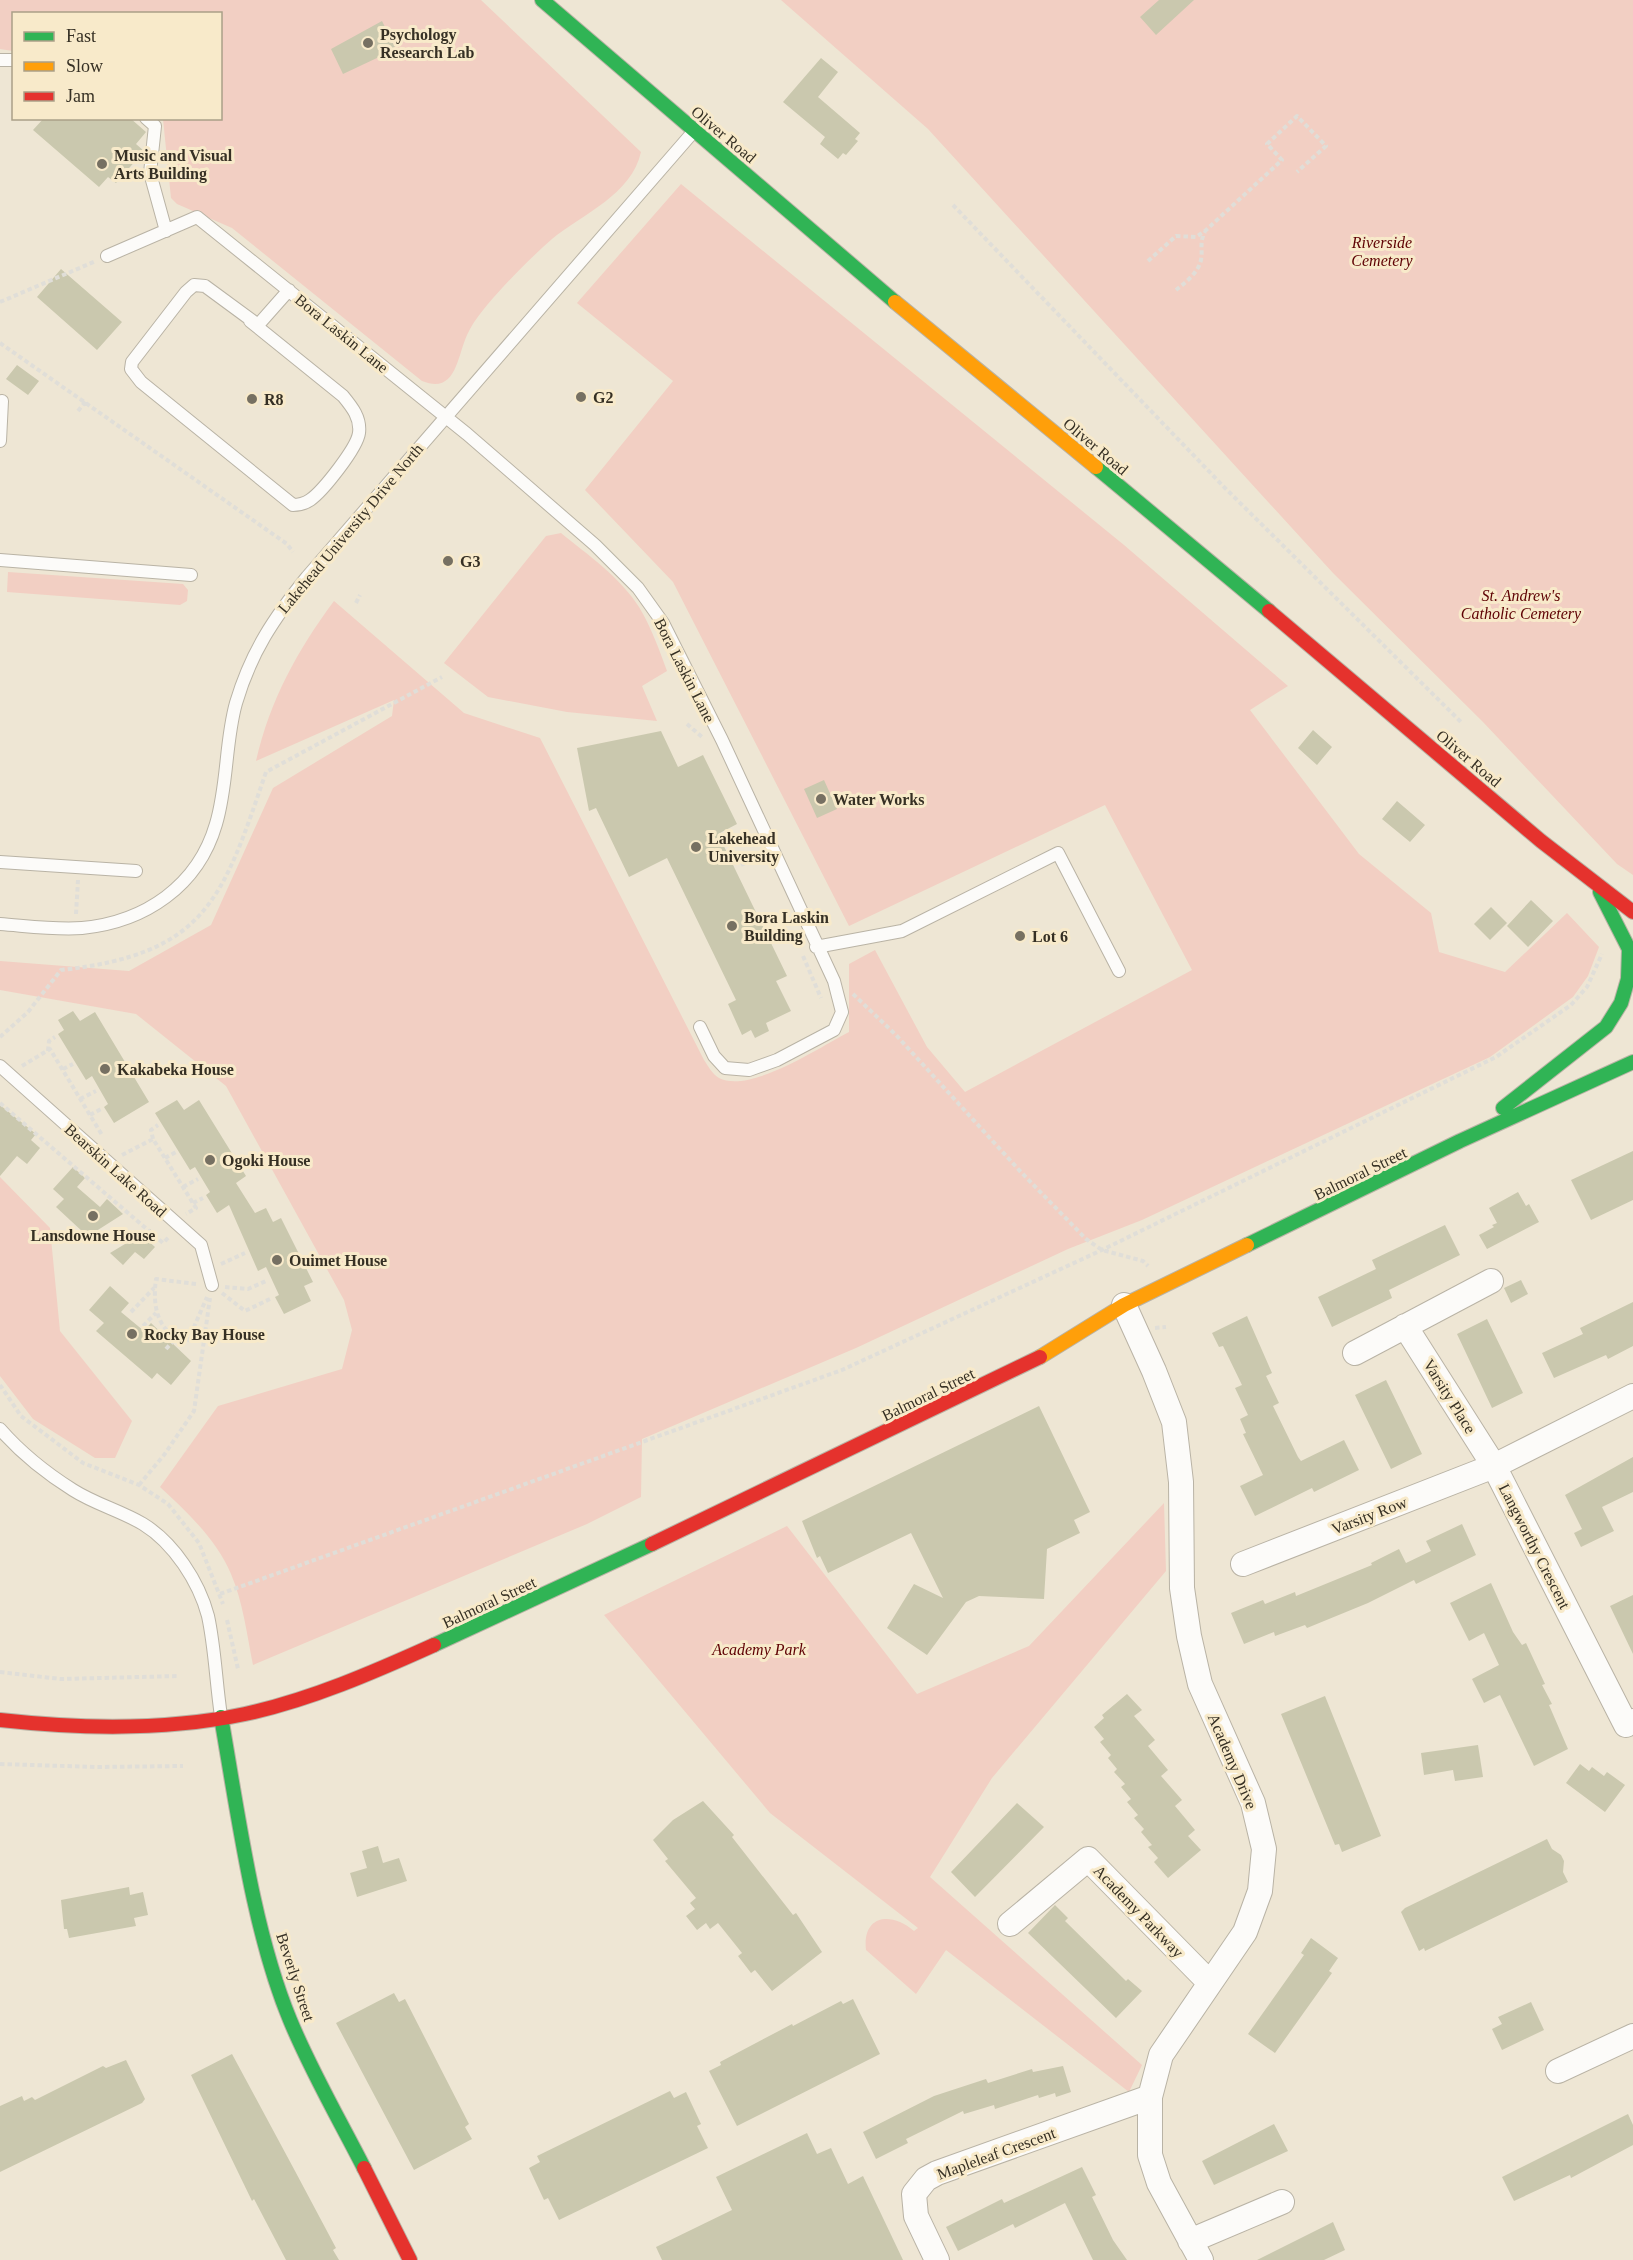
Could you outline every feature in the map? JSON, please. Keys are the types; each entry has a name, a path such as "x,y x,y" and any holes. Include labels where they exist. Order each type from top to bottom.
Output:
{"main road":[{"name":"Oliver Road","path":"542,0 694,131 1596,885 1633,912"},
{"path":"1460,1142 1606,1027 1621,1003 1628,979 1629,949 1596,885"},
{"name":"Balmoral Street","path":"0,1720 75,1728 157,1725 245,1714 304,1696 394,1663 500,1616 1044,1355 1124,1305 1460,1142 1633,1062"},
{"name":"Beverly Street","path":"221,1717 261,1923 282,1999 290,2020 410,2260"}],"street":[{"path":"1355,1353 1491,1281"},
{"name":"Academy Drive","path":"1124,1305 1174,1422 1181,1482 1182,1588 1188,1636 1200,1684 1253,1803 1264,1849 1260,1891 1245,1932 1161,2055 1150,2097 1150,2155 1160,2183 1196,2251"},
{"name":"Varsity Place","path":"1406,1326 1494,1466"},
{"name":"Langworthy Crescent","path":"1633,1396 1494,1466 1626,1725 1633,1721"},
{"name":"Varsity Row","path":"1243,1564 1494,1466"},
{"name":"Academy Parkway","path":"1010,1923 1088,1859 1209,1983"},
{"path":"1558,2071 1633,2036"},
{"name":"Mapleleaf Crescent","path":"937,2260 916,2216 914,2194 926,2179 937,2173 1150,2097"},
{"path":"1196,2251 1282,2202"}],"lane":[{"path":"108,256 166,231 150,173 155,126 149,120"},
{"name":"Lakehead University Drive North","path":"0,924 75,928 117,923 148,910 175,891 196,867 216,825 236,706 261,638 306,577 694,131"},
{"name":"Bora Laskin Lane","path":"166,231 198,217 445,415 595,545 638,588 663,623 722,740 816,947 834,981 842,1012 834,1030 777,1059 749,1070 725,1068 714,1056 700,1027"},
{"path":"250,321 343,396 355,411 358,422 359,433 356,445 315,496 300,505 293,505 150,390 134,375 131,369 132,362 186,292 194,285 205,286 258,325 289,290"},
{"path":"0,441 2,400"},
{"path":"0,560 191,575"},
{"path":"816,947 902,931 1058,853 1119,971"},
{"path":"0,862 136,871"},
{"name":"Bearskin Lake Road","path":"4,1070 201,1245 212,1286"},
{"path":"0,1429 24,1453 74,1491 145,1525 166,1543 180,1561 194,1581 208,1616 221,1717"}],"path":[{"path":"1148,261 1176,236 1196,237 1205,231 1282,160 1267,144 1297,116 1326,146 1297,172"},
{"path":"953,205 1225,488 1461,722"},
{"path":"1176,290 1198,267 1201,260 1200,240 1205,231"},
{"path":"0,302 108,256"},
{"path":"0,343 86,401 287,544 293,552"},
{"path":"78,411 86,401"},
{"path":"356,603 360,595"},
{"path":"741,865 761,856"},
{"path":"75,928 78,867"},
{"path":"220,1594 842,1370 1102,1250 1496,1057 1571,1005 1587,987 1604,947"},
{"path":"845,989 896,1035 1019,1170 1086,1239 1102,1250 1143,1262"},
{"path":"48,1051 49,1041 55,1037"},
{"path":"4,1070 50,1049 104,1139"},
{"path":"63,1069 73,1064"},
{"path":"80,1099 96,1091"},
{"path":"0,1103 163,1244 177,1224 196,1208 153,1139 151,1130 158,1125"},
{"path":"90,1115 101,1108"},
{"path":"114,1152 119,1157 153,1139"},
{"path":"165,1158 176,1152"},
{"path":"183,1187 198,1179"},
{"path":"193,1203 203,1198"},
{"path":"208,1270 245,1253"},
{"path":"212,1286 187,1343 176,1338 161,1324 156,1313 156,1280 248,1289 266,1281"},
{"path":"212,1286 245,1311 270,1299"},
{"path":"139,1485 164,1455 194,1411 212,1286"},
{"path":"131,1312 155,1288"},
{"path":"142,1326 156,1313"},
{"path":"166,1349 176,1338"},
{"path":"0,1672 60,1679 179,1676"},
{"path":"0,1764 96,1767 183,1766"}],"green space":[{"path":"0,0 481,0 641,152 628,180 617,191 552,239 498,292 470,329 454,372 442,383 433,384 422,381 232,228 177,204 171,198 163,120 222,120 222,12 12,12 12,51 0,49"},
{"name":"Riverside Cemetery","path":"781,0 1633,0 1633,875 1617,864 1483,722 1333,573 928,129"},
{"path":"681,184 1124,545 1288,686 1250,710 1359,854 1431,913 1439,952 1505,972 1567,913 1599,947 1588,976 1573,997 1490,1057 1142,1220 1068,1249 856,1348 642,1439 641,1497 587,1524 253,1665 239,1596 225,1562 210,1538 160,1487 218,1406 342,1369 352,1330 344,1300 226,1086 136,1014 0,990 0,961 129,971 211,925 273,788 392,716 394,700 256,761 269,717 286,677 334,601 464,713 540,738 704,1060 719,1078 732,1081 748,1080 766,1074 785,1067 849,1032 849,964 875,950 927,1047 965,1092 1192,970 1105,805 849,926 673,582 585,490 673,381 577,303"},
{"path":"561,533 623,586 647,622 667,671 642,686 657,721 567,712 488,697 444,663 546,536"},
{"path":"8,572 183,584 188,590 187,601 180,605 7,592"},
{"path":"0,1177 50,1228 60,1331 132,1421 115,1458 95,1458 33,1419 0,1376"},
{"name":"Academy Park","path":"1164,1503 1166,1571 992,1778 930,1877 1142,2065 1129,2092 946,1950 916,1994 866,1950 869,1929 873,1923 880,1920 896,1921 914,1931 918,1928 770,1813 604,1615 787,1526 917,1694 1029,1646"}],"building":[{"path":"1159,0 1194,0 1156,35 1140,17"},
{"name":"Psychology Research Lab","path":"382,21 396,49 343,74 331,49"},
{"path":"821,58 838,72 818,97 860,133 855,139 858,141 846,155 843,153 838,159 820,144 825,137 783,102"},
{"name":"Music and Visual Arts Building","path":"42,120 132,120 146,132 136,144 144,151 116,183 108,177 99,187 33,130"},
{"path":"61,269 122,322 97,350 37,297"},
{"path":"17,365 39,381 28,395 6,379"},
{"path":"1313,730 1332,747 1317,765 1298,748"},
{"name":"Bora Laskin Building","path":"661,731 678,767 703,755 737,824 718,834 787,976 776,981 791,1011 766,1023 769,1031 755,1038 751,1030 742,1035 728,1004 736,1000 667,858 629,877 596,808 589,811 577,748"},
{"name":"Water Works","path":"824,780 837,809 817,818 804,789"},
{"path":"1397,801 1425,825 1410,842 1382,819"},
{"path":"1531,900 1553,921 1528,947 1507,926"},
{"path":"1491,907 1507,923 1490,940 1474,924"},
{"name":"Kakabeka House","path":"73,1011 80,1021 95,1012 149,1102 114,1123 104,1107 108,1104 92,1076 86,1080 58,1034 64,1030 58,1020"},
{"path":"177,1100 184,1110 199,1100 246,1176 236,1183 255,1213 266,1208 273,1222 281,1218 313,1282 304,1286 311,1301 284,1314 275,1297 279,1295 266,1267 258,1271 229,1205 217,1213 206,1195 210,1192 195,1167 190,1170 155,1113"},
{"path":"0,1105 36,1134 31,1140 40,1148 27,1164 17,1156 0,1176"},
{"path":"1633,1151 1633,1200 1591,1220 1571,1180"},
{"path":"73,1167 85,1178 77,1187 100,1207 107,1199 123,1214 90,1235 86,1231 84,1233 56,1207 64,1199 53,1189"},
{"path":"1518,1192 1526,1206 1529,1204 1539,1222 1487,1249 1479,1235 1497,1223 1489,1208"},
{"path":"1445,1225 1460,1255 1389,1290 1392,1298 1332,1327 1318,1297 1376,1269 1372,1260"},
{"path":"150,1229 153,1232 146,1239 155,1247 144,1259 135,1252 123,1265 110,1253"},
{"path":"1521,1280 1528,1294 1511,1303 1504,1288"},
{"name":"Rocky Bay House","path":"110,1286 129,1303 121,1312 144,1331 151,1323 191,1361 171,1385 157,1373 152,1379 96,1331 104,1323 89,1310"},
{"path":"1633,1302 1633,1346 1608,1359 1606,1355 1554,1378 1542,1353 1583,1334 1580,1328"},
{"path":"1247,1316 1272,1373 1266,1376 1279,1403 1273,1406 1298,1457 1301,1461 1344,1440 1359,1470 1314,1492 1312,1488 1255,1516 1240,1486 1263,1475 1243,1434 1246,1433 1240,1419 1248,1415 1235,1388 1242,1385 1223,1346 1219,1347 1212,1333"},
{"path":"1487,1319 1523,1393 1492,1408 1457,1334"},
{"path":"1386,1380 1422,1454 1391,1469 1355,1395"},
{"path":"1039,1406 1090,1512 1074,1520 1080,1533 1047,1549 1044,1599 979,1596 966,1602 927,1655 887,1628 914,1584 943,1598 911,1533 828,1573 820,1556 817,1558 802,1521"},
{"path":"1633,1457 1633,1492 1602,1507 1614,1531 1581,1547 1574,1533 1582,1529 1565,1495"},
{"path":"1462,1524 1476,1555 1416,1584 1414,1580 1368,1603 1307,1628 1305,1625 1275,1636 1274,1632 1244,1644 1231,1613 1263,1600 1265,1604 1295,1592 1296,1596 1372,1565 1371,1563 1399,1549 1406,1563 1431,1551 1426,1541"},
{"path":"1491,1583 1513,1632 1522,1645 1526,1643 1545,1684 1542,1685 1552,1704 1549,1705 1568,1749 1534,1766 1500,1695 1484,1703 1472,1679 1499,1665 1484,1633 1469,1641 1450,1603"},
{"path":"1633,1595 1633,1654 1610,1606"},
{"path":"1127,1694 1142,1710 1134,1716 1155,1740 1148,1746 1168,1770 1161,1776 1182,1800 1175,1806 1195,1830 1188,1836 1201,1850 1168,1878 1154,1862 1158,1858 1148,1847 1152,1845 1141,1832 1144,1829 1134,1818 1138,1815 1127,1802 1131,1799 1121,1787 1125,1784 1114,1772 1117,1769 1108,1758 1111,1755 1100,1742 1104,1739 1094,1727 1104,1718 1102,1715"},
{"path":"1325,1696 1381,1836 1342,1852 1339,1844 1335,1845 1281,1714"},
{"path":"1478,1745 1483,1777 1455,1781 1453,1770 1424,1775 1421,1753"},
{"path":"1580,1764 1589,1771 1592,1767 1604,1776 1607,1772 1625,1785 1605,1812 1566,1783"},
{"path":"703,1801 734,1835 732,1837 793,1915 796,1913 822,1952 772,1991 755,1970 751,1973 738,1956 742,1953 718,1923 710,1929 706,1923 697,1930 686,1916 695,1909 690,1903 696,1898 665,1861 668,1859 653,1840 673,1820"},
{"path":"1017,1803 1044,1827 975,1897 951,1872"},
{"path":"1547,1839 1552,1849 1561,1855 1564,1861 1563,1872 1568,1882 1425,1951 1424,1948 1419,1951 1401,1912 1405,1908"},
{"path":"378,1846 383,1863 399,1858 407,1881 357,1897 350,1873 367,1868 362,1851"},
{"path":"129,1887 130,1895 143,1892 148,1915 134,1918 136,1926 69,1938 67,1929 64,1929 61,1900"},
{"path":"1055,1905 1068,1918 1065,1921 1126,1981 1128,1979 1142,1991 1116,2018 1028,1933"},
{"path":"1311,1938 1338,1958 1329,1971 1332,1973 1275,2053 1248,2034 1304,1955 1301,1953"},
{"path":"394,1993 399,2002 405,1999 469,2124 465,2127 472,2139 414,2170 336,2023"},
{"path":"853,1999 880,2054 737,2126 709,2071 721,2065 720,2062 792,2024 793,2026 841,2001 843,2004"},
{"path":"1531,2002 1544,2030 1502,2050 1492,2029 1502,2024 1498,2017"},
{"path":"232,2054 336,2248 333,2250 339,2260 286,2260 254,2199 252,2201 191,2075"},
{"path":"126,2060 145,2099 142,2103 0,2172 0,2106 22,2096 24,2101 32,2097 35,2100 103,2066 106,2068"},
{"path":"1063,2066 1071,2092 1056,2097 1055,2093 1039,2098 1038,2095 995,2109 994,2105 964,2114 963,2111 906,2139 908,2143 876,2159 863,2132 934,2096 986,2079 988,2083 1032,2069 1033,2072"},
{"path":"670,2091 674,2098 686,2092 701,2124 697,2126 708,2148 559,2220 548,2198 544,2200 529,2168 540,2162 537,2156"},
{"path":"1628,2114 1633,2125 1633,2145 1571,2178 1570,2175 1514,2201 1502,2177"},
{"path":"1274,2124 1288,2151 1214,2185 1202,2161"},
{"path":"807,2133 817,2154 831,2148 848,2184 863,2176 903,2260 662,2260 656,2247 732,2210 716,2177"},
{"path":"1082,2167 1096,2195 1092,2197 1113,2240 1127,2260 1093,2260 1065,2203 1015,2228 1013,2224 958,2251 946,2227 1002,2199 1004,2203"},
{"path":"1333,2222 1345,2250 1324,2260 1257,2260"}],"traffic: fast":[{"path":"542,0 895,302"},
{"path":"1096,467 1269,611"},
{"path":"1503,1108 1606,1027 1621,1003 1628,979 1629,949 1600,892"},
{"path":"1247,1245 1460,1141 1633,1062"},
{"path":"434,1645 652,1544"},
{"path":"221,1717 256,1910 277,1985 307,2058 364,2168"}],"traffic: slow":[{"path":"895,302 1096,467"},
{"path":"1040,1357 1124,1305 1247,1245"}],"traffic: jam":[{"path":"1269,611 1541,841 1633,912"},
{"path":"652,1544 1040,1357"},
{"path":"0,1720 92,1727 154,1726 215,1720 269,1708 318,1693 434,1645"},
{"path":"364,2168 410,2260"}],"place":[{"name":"Psychology Research Lab","path":"368,43"},
{"name":"Music and Visual Arts Building","path":"102,164"},
{"name":"G2","path":"581,397"},
{"name":"R8","path":"252,399"},
{"name":"G3","path":"448,561"},
{"name":"Water Works","path":"821,799"},
{"name":"Lakehead University","path":"696,847"},
{"name":"Bora Laskin Building","path":"732,926"},
{"name":"Lot 6","path":"1020,936"},
{"name":"Kakabeka House","path":"105,1069"},
{"name":"Ogoki House","path":"210,1160"},
{"name":"Lansdowne House","path":"93,1216"},
{"name":"Ouimet House","path":"277,1260"},
{"name":"Rocky Bay House","path":"132,1334"}],"park label":[{"name":"St. Andrew's Catholic Cemetery","path":"1521,604"}]}
